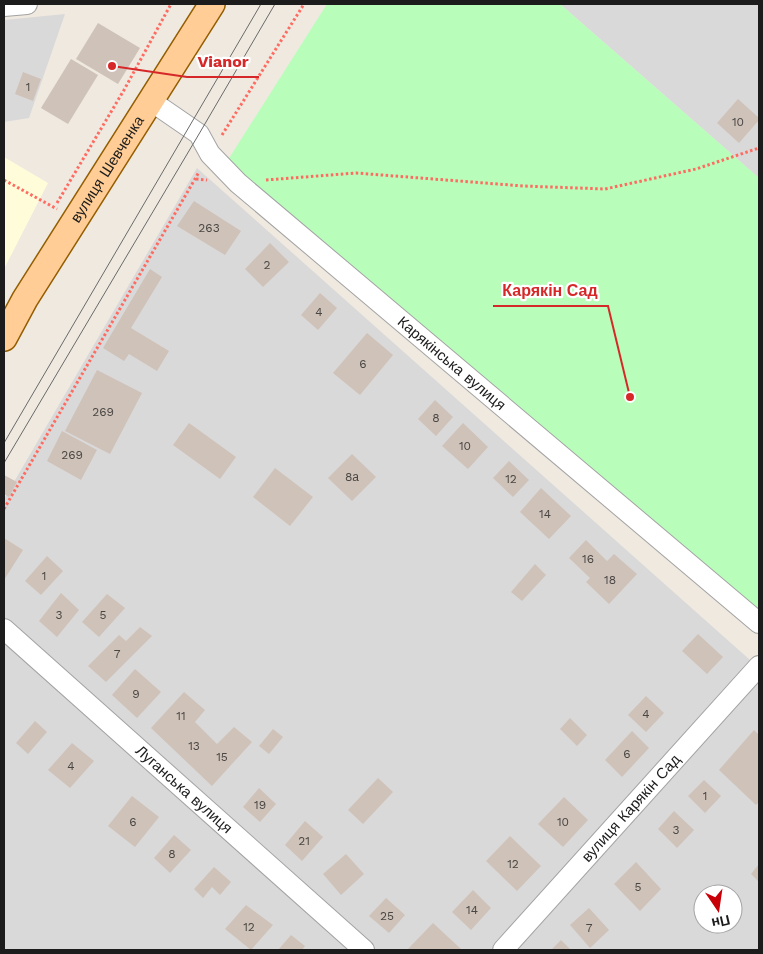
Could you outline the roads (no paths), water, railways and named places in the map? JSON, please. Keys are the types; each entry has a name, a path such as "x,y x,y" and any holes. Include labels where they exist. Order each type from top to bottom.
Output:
{"main road":[{"name":"вулиця Шевченка","path":"4,338 25,298 212,4"}],"street":[{"path":"4,6 27,4"},
{"name":"Карякінська вулиця","path":"151,102 199,134 210,154 238,183 759,623"},
{"name":"Луганська вулиця","path":"4,629 364,950"},
{"name":"вулиця Карякін Сад","path":"503,950 759,666"}],"tram line":[{"path":"4,443 261,4"},
{"path":"4,463 275,4"}],"place":[{"name":"Vianor","path":"112,66"},
{"name":"Карякін Сад","path":"630,397"}]}
